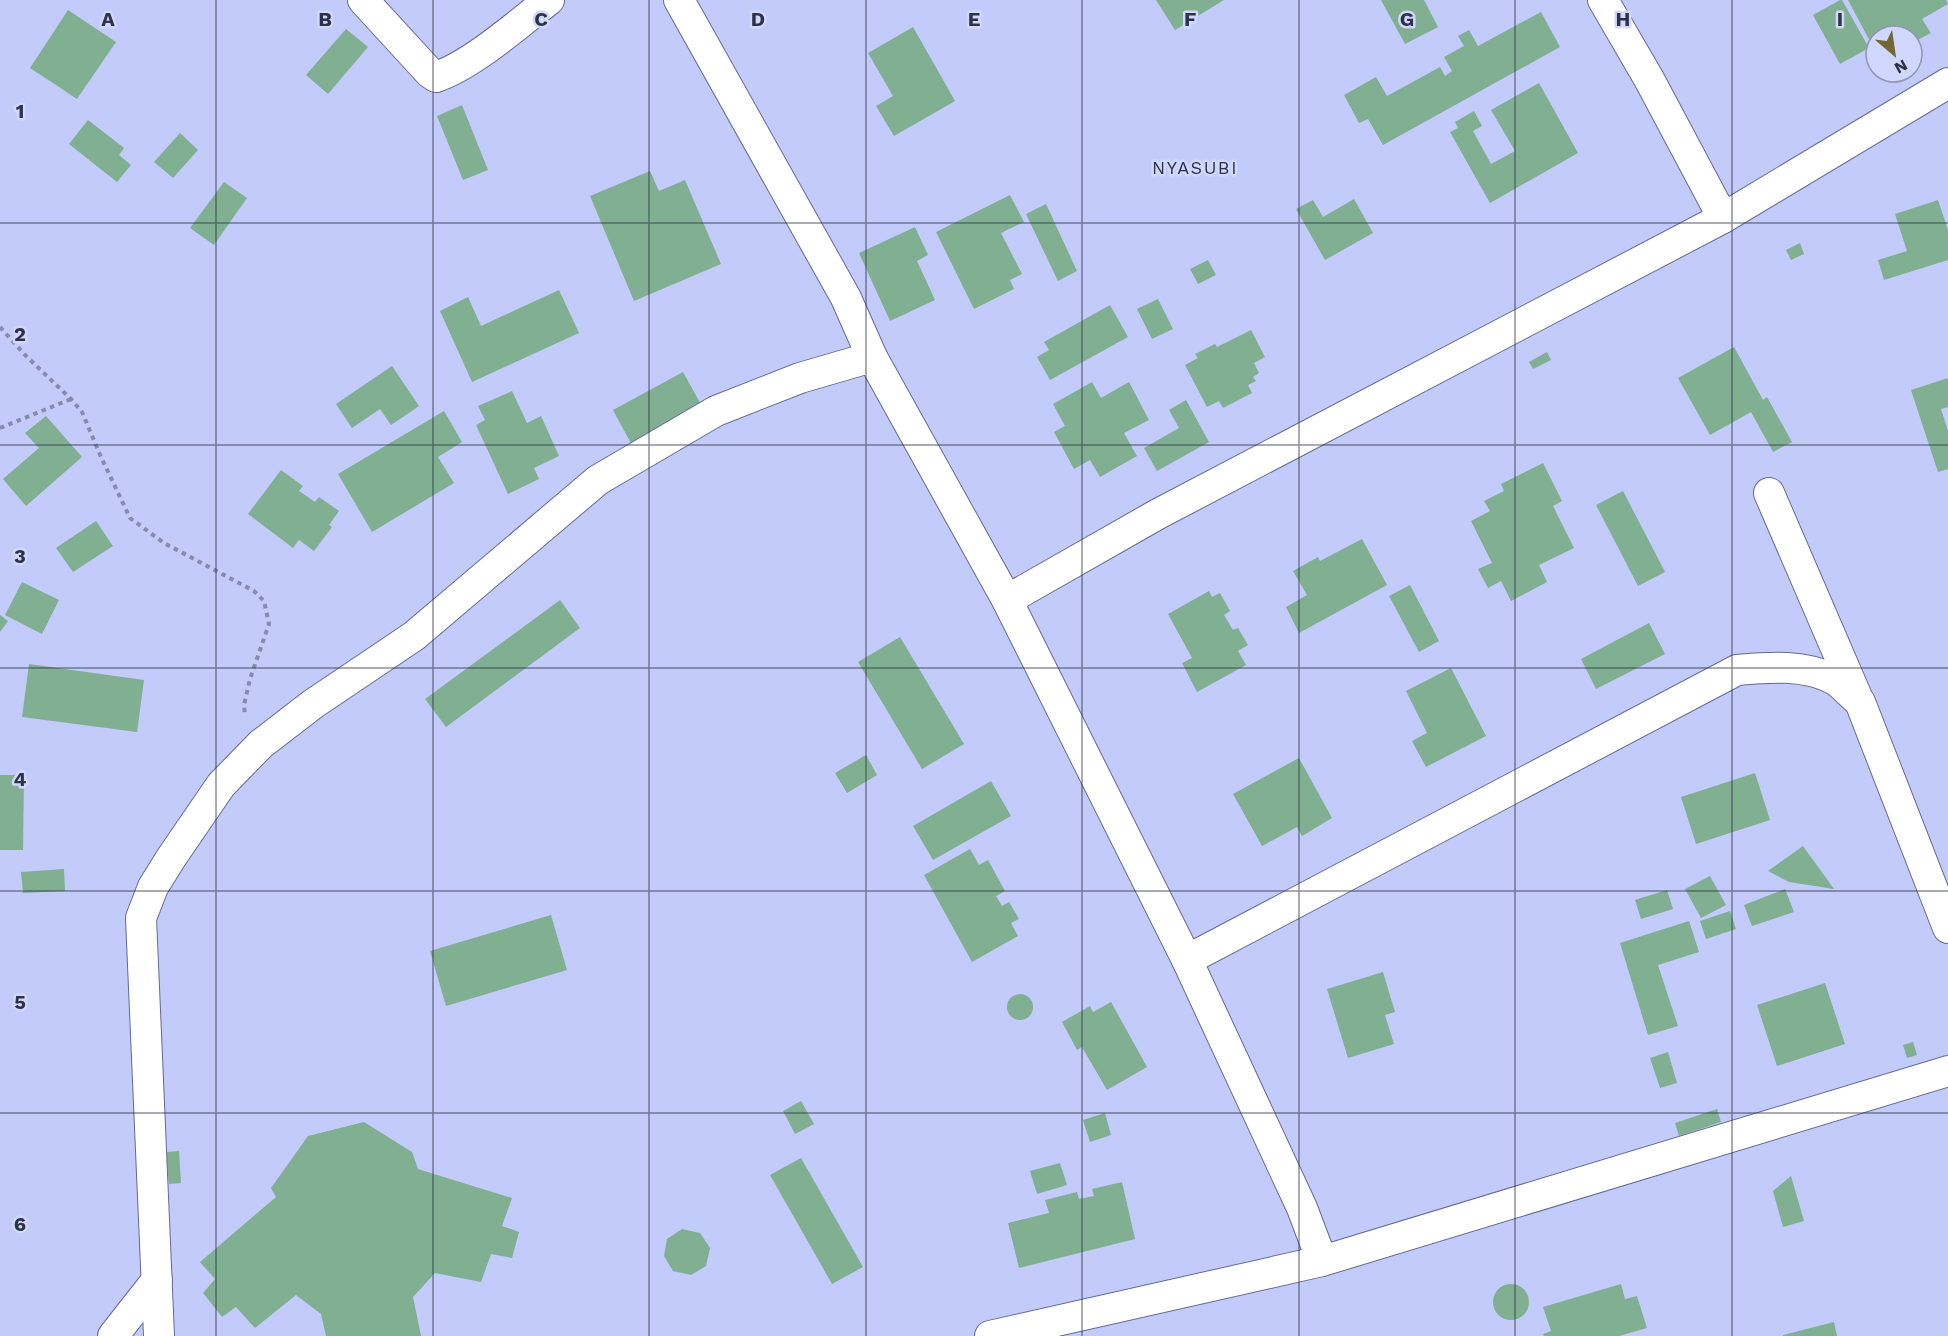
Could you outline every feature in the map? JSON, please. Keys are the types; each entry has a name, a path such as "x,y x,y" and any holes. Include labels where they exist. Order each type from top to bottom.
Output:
{"street":[{"path":"363,0 436,77 447,73 488,47 549,0"},
{"path":"679,0 846,298 872,357 1007,600 1187,960 1302,1208 1322,1261"},
{"path":"1603,0 1723,218"},
{"path":"1007,600 1168,508 1723,218 1948,83"},
{"path":"159,1336 141,918 153,887 221,785 261,744 313,704 414,636 598,480 716,411 800,378 872,357"},
{"path":"1769,494 1860,702 1948,928"},
{"path":"1187,960 1737,670 1773,666 1809,671 1835,681 1860,702"},
{"path":"990,1336 1322,1261 1948,1071"},
{"path":"113,1336 157,1280"}],"path":[{"path":"0,327 82,412 130,518 164,543 254,591 264,602 269,624 250,679 244,705 248,757"},
{"path":"0,428 71,399"}],"building":[{"path":"1156,0 1224,0 1175,30"},
{"path":"1381,0 1424,0 1438,27 1405,44"},
{"path":"1842,0 1864,39 1864,51 1840,64 1813,15"},
{"path":"1848,0 1946,0 1948,4 1922,19 1931,33 1924,37 1924,24 1864,24 1864,30"},
{"path":"68,10 116,42 77,99 30,68"},
{"path":"1541,12 1560,47 1383,145 1368,119 1359,123 1344,95 1376,77 1387,96 1440,67 1445,76 1452,71 1444,57 1464,46 1458,36 1469,30 1478,46"},
{"path":"913,27 955,101 894,136 876,106 893,96 868,53"},
{"path":"346,29 368,47 328,94 306,75"},
{"path":"1539,83 1578,153 1490,203 1450,132 1458,128 1455,122 1474,111 1482,126 1473,131 1491,164 1515,151 1491,110"},
{"path":"462,105 488,170 463,180 437,116"},
{"path":"88,120 124,148 119,155 131,165 117,182 69,144"},
{"path":"180,133 198,150 173,178 154,162"},
{"path":"650,171 659,191 685,180 721,264 634,301 590,196"},
{"path":"224,182 247,198 214,245 190,228"},
{"path":"1010,195 1024,222 1001,233 1022,274 1010,280 1014,289 974,309 936,232"},
{"path":"1354,199 1373,233 1325,260 1296,209 1313,200 1323,217"},
{"path":"1938,200 1948,230 1948,260 1884,280 1878,260 1907,251 1895,214"},
{"path":"1046,204 1077,271 1058,281 1026,214"},
{"path":"915,227 928,255 917,261 935,300 890,321 859,253"},
{"path":"1800,243 1804,254 1791,260 1786,250"},
{"path":"1208,260 1216,275 1198,284 1190,269"},
{"path":"559,290 579,333 472,382 440,311 468,297 481,326"},
{"path":"1158,299 1173,329 1152,339 1137,309"},
{"path":"1110,305 1128,337 1050,380 1037,357 1049,350 1044,342"},
{"path":"1251,330 1265,357 1254,363 1259,373 1253,377 1256,381 1248,385 1252,393 1223,408 1219,401 1207,407 1185,365 1198,358 1195,354 1215,344 1217,347"},
{"path":"1734,347 1763,400 1767,397 1792,442 1773,452 1751,412 1710,435 1678,378"},
{"path":"1547,352 1551,360 1533,369 1529,362"},
{"path":"392,366 419,406 391,425 380,409 352,428 336,404"},
{"path":"683,372 704,410 634,449 613,410"},
{"path":"1948,378 1948,407 1941,409 1948,431 1948,469 1938,472 1911,390"},
{"path":"1092,382 1101,398 1129,382 1149,420 1124,433 1137,456 1100,477 1090,460 1074,469 1054,432 1065,426 1053,404"},
{"path":"512,391 527,423 541,416 559,456 534,468 539,479 508,494 476,425 485,420 478,406"},
{"path":"1186,400 1209,442 1157,471 1144,448 1179,428 1169,410"},
{"path":"444,411 462,442 438,457 454,483 372,532 338,474"},
{"path":"46,416 82,457 26,506 3,479 39,448 25,433"},
{"path":"1543,463 1562,501 1553,506 1574,548 1539,565 1547,582 1511,601 1501,581 1488,588 1478,569 1492,563 1471,521 1490,511 1484,501 1504,491 1501,484"},
{"path":"281,470 303,486 299,491 315,502 319,497 339,511 329,525 332,527 314,551 299,540 293,548 248,514"},
{"path":"1623,491 1665,572 1638,586 1596,505"},
{"path":"96,521 113,546 73,572 56,548"},
{"path":"1362,539 1387,585 1299,633 1286,607 1307,595 1293,571 1318,557 1320,561"},
{"path":"22,582 59,600 42,634 5,615"},
{"path":"1410,585 1439,641 1419,652 1389,596"},
{"path":"1209,591 1212,597 1220,593 1230,611 1224,615 1233,630 1238,628 1248,645 1238,651 1246,665 1197,692 1182,663 1192,658 1168,614"},
{"path":"560,600 580,628 446,727 425,699"},
{"path":"0,615 8,621 0,632"},
{"path":"1649,623 1665,654 1596,689 1581,659"},
{"path":"900,637 964,744 922,769 858,662"},
{"path":"29,664 144,680 137,732 22,717"},
{"path":"1451,668 1486,736 1426,767 1412,741 1427,733 1406,691"},
{"path":"866,755 877,775 847,793 835,773"},
{"path":"1299,758 1332,818 1302,836 1297,827 1262,846 1233,794"},
{"path":"1755,773 1770,820 1696,844 1681,797"},
{"path":"0,775 24,775 23,850 0,850"},
{"path":"991,781 1011,816 933,860 913,826"},
{"path":"1803,846 1834,889 1789,882 1768,871"},
{"path":"970,849 979,865 988,860 1005,891 996,896 1002,906 1009,902 1019,919 1011,923 1018,936 972,962 924,875"},
{"path":"64,869 65,891 23,893 21,872"},
{"path":"1710,876 1726,905 1701,918 1685,889"},
{"path":"1785,889 1794,912 1752,926 1744,905"},
{"path":"1667,890 1673,909 1641,919 1635,900"},
{"path":"1730,911 1736,929 1706,939 1700,921"},
{"path":"551,915 567,970 446,1006 430,951"},
{"path":"1689,921 1699,952 1658,965 1678,1026 1648,1035 1620,943"},
{"path":"1383,972 1395,1012 1385,1015 1394,1044 1348,1058 1327,989"},
{"path":"1825,983 1845,1044 1777,1066 1757,1005"},
{"path":"1020,994 1029,998 1033,1007 1029,1016 1020,1020 1011,1016 1007,1007 1011,998"},
{"path":"1111,1002 1147,1067 1107,1090 1082,1047 1077,1050 1062,1022 1090,1006 1093,1012"},
{"path":"1913,1042 1917,1055 1907,1058 1903,1045"},
{"path":"1668,1052 1677,1083 1660,1088 1650,1058"},
{"path":"801,1101 814,1124 795,1134 783,1111"},
{"path":"1717,1109 1721,1122 1679,1136 1675,1123"},
{"path":"1105,1113 1111,1135 1090,1142 1083,1120"},
{"path":"364,1122 412,1152 418,1169 512,1198 502,1226 519,1232 512,1258 491,1254 481,1282 435,1273 413,1297 421,1336 326,1336 321,1314 296,1295 255,1328 236,1307 222,1317 203,1293 215,1279 200,1262 276,1197 271,1188 308,1136"},
{"path":"179,1151 181,1183 169,1184 166,1152"},
{"path":"801,1158 863,1267 832,1284 770,1175"},
{"path":"1060,1163 1067,1185 1037,1194 1030,1171"},
{"path":"1791,1176 1804,1221 1783,1227 1773,1191"},
{"path":"1122,1182 1135,1239 1019,1268 1008,1223 1049,1213 1045,1200 1077,1192 1079,1199 1094,1196 1092,1189"},
{"path":"682,1229 700,1233 710,1248 706,1266 691,1275 673,1271 664,1256 667,1239"},
{"path":"1511,1284 1524,1289 1529,1302 1524,1315 1511,1320 1498,1315 1493,1302 1498,1289"},
{"path":"1621,1284 1625,1299 1637,1296 1647,1328 1619,1336 1544,1336 1543,1334 1551,1331 1543,1307"},
{"path":"1834,1322 1837,1336 1783,1336 1783,1335"}],"district":[{"name":"NYASUBI","path":"1195,167"}]}
